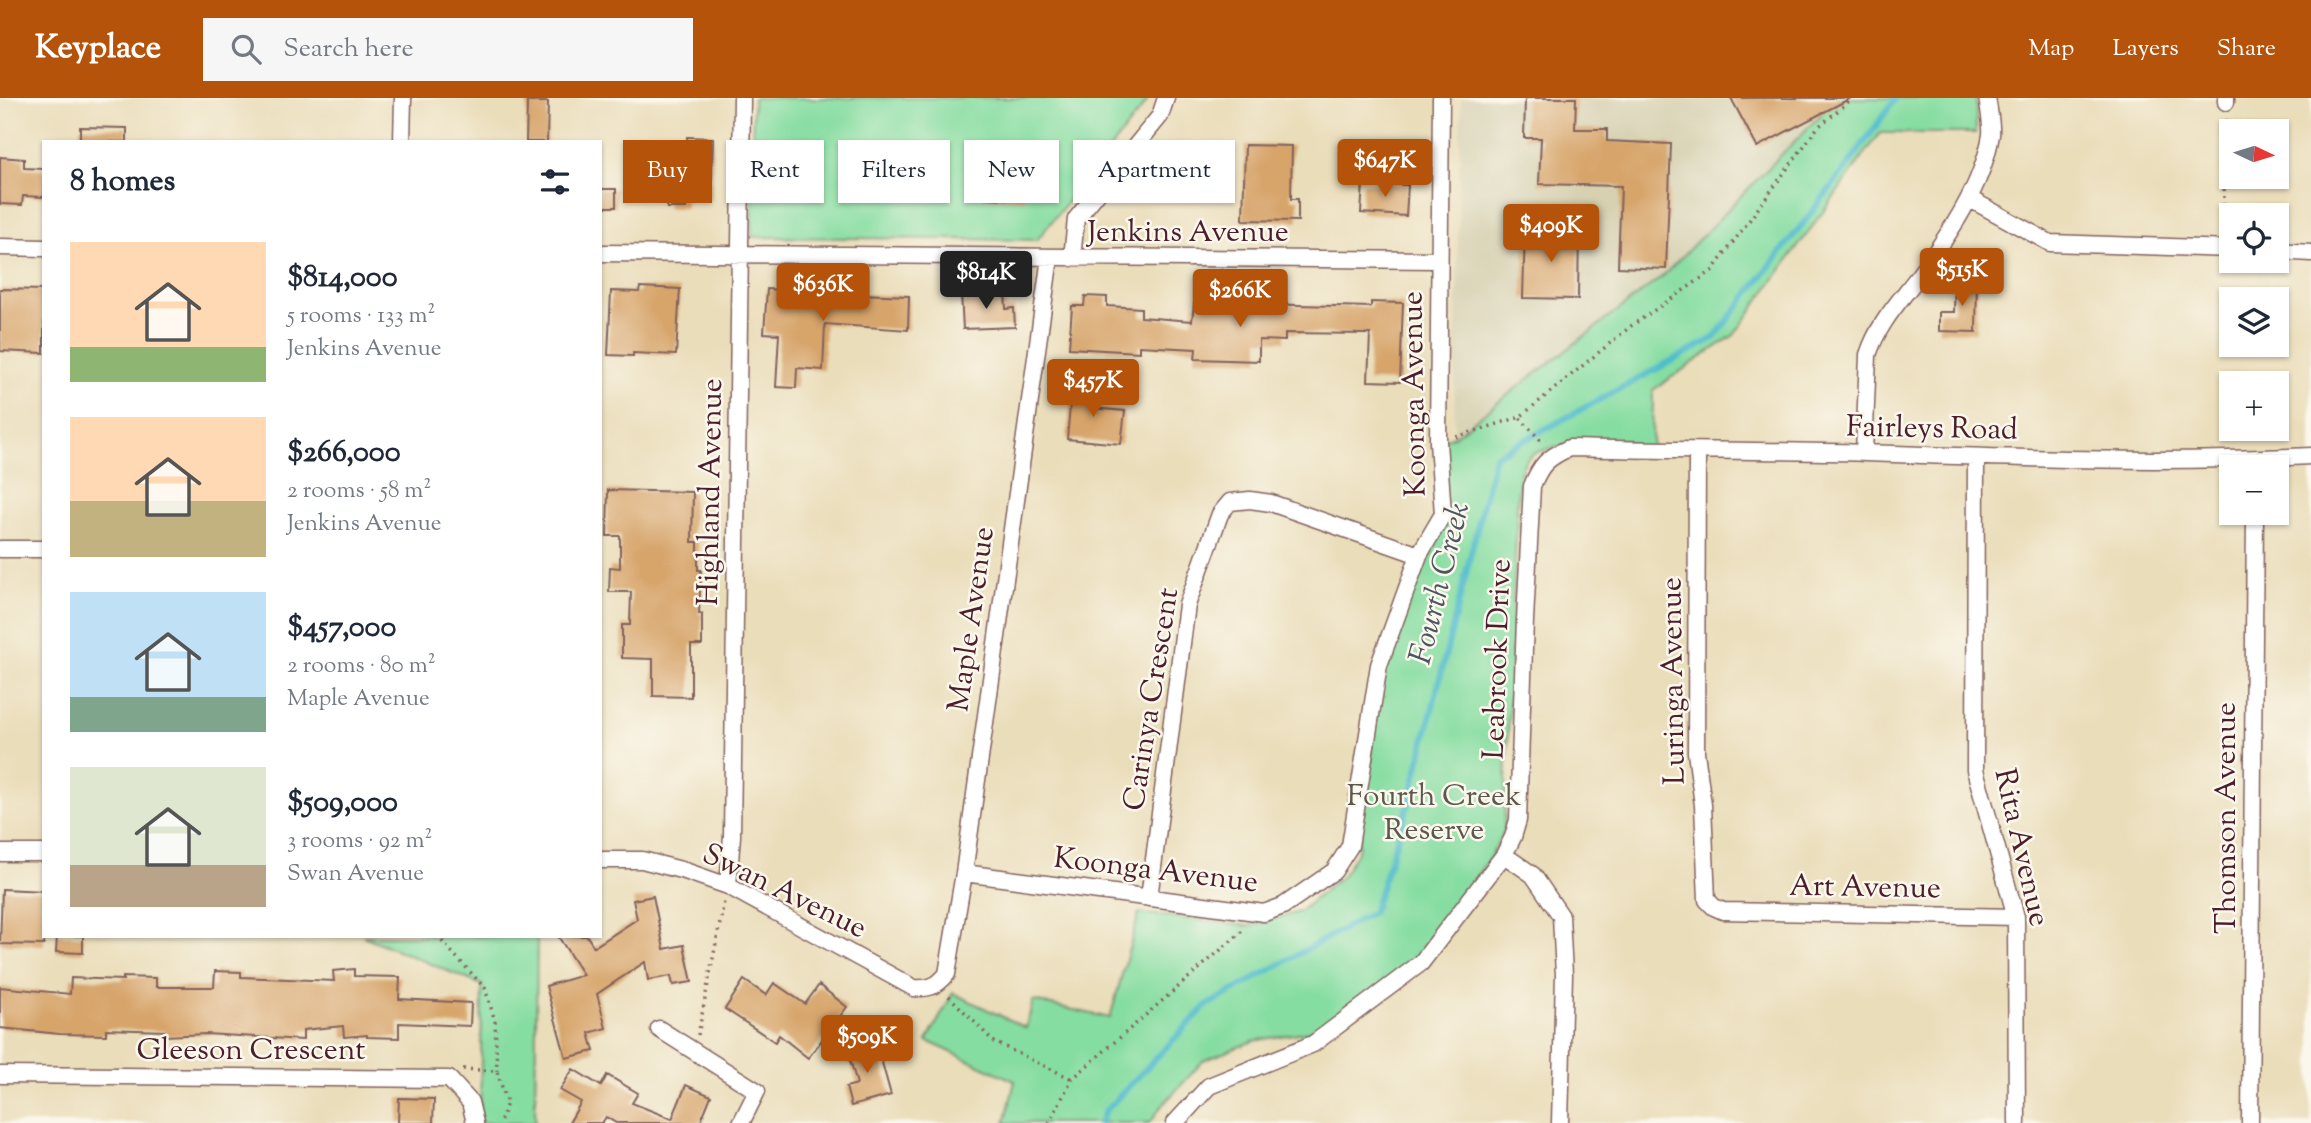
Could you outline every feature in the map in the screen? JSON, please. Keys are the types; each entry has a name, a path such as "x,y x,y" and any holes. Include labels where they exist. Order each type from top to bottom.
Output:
{"street":[{"path":"402,140 403,98"},
{"name":"Highland Avenue","path":"728,886 732,836 742,98"},
{"path":"1072,258 1076,219 1160,116 1167,98"},
{"name":"Koonga Avenue","path":"964,873 1264,913 1283,905 1334,871 1350,846 1379,665 1419,555 1443,514 1438,442 1441,98"},
{"path":"1864,453 1868,355 1872,342 1970,199 1991,134 1987,98"},
{"path":"1970,199 2050,243 2219,249"},
{"path":"0,247 42,248"},
{"path":"2289,252 2311,253"},
{"name":"Jenkins Avenue","path":"602,253 1439,260"},
{"name":"Maple Avenue","path":"938,985 947,974 964,873 1049,257"},
{"name":"Fairleys Road","path":"1553,455 1569,448 2219,462"},
{"name":"Luringa Avenue","path":"1698,452 1696,752 1703,805 1707,900 1714,907"},
{"name":"Leabrook Drive","path":"1175,1123 1209,1086 1313,1044 1421,963 1504,855 1518,820 1532,486 1540,466 1553,455"},
{"name":"Fairleys Road","path":"2289,459 2311,456"},
{"name":"Rita Avenue","path":"1976,458 1975,770 2016,917 2017,1123"},
{"name":"Carinya Crescent","path":"1149,898 1187,605 1220,514 1230,502 1250,500 1270,503 1419,555"},
{"name":"Thomson Avenue","path":"2250,1123 2255,525"},
{"path":"0,549 42,549"},
{"path":"0,853 42,853"},
{"path":"1504,855 1533,876 1561,916 1564,975 1560,1123"},
{"name":"Swan Avenue","path":"602,860 642,860 728,886 914,988 926,989 938,985"},
{"name":"Art Avenue","path":"1714,907 1723,911 2016,917"},
{"path":"659,1029 757,1091 741,1123"},
{"name":"Gleeson Crescent","path":"0,1076 449,1079 470,1102 475,1123"}],"path":[{"path":"1438,442 1520,417 1631,326 1712,271 1818,127 1853,98"},
{"path":"2226,100 2227,203"},
{"path":"1520,417 1553,455"},
{"path":"695,1051 728,886"},
{"path":"1049,1123 1072,1079 1264,913"},
{"path":"438,938 485,988 495,1021 497,1071"},
{"path":"938,985 994,1042 1072,1079"}],"shaded area":[{"path":"1461,98 1837,98 1663,276 1454,436"}],"green space":[{"path":"753,98 1147,98 1147,102 1117,140 1073,140 1073,195 1037,240 752,237 752,203 824,203 824,140 753,140"},
{"name":"Fourth Creek Reserve","path":"1837,98 1976,98 1976,133 1880,133 1734,335 1653,390 1652,448 1569,446 1538,452 1525,461 1518,489 1504,831 1491,856 1417,959 1341,1016 1310,1031 1253,1041 1203,1061 1160,1108 1150,1123 1005,1123 1015,1081 927,1041 953,993 1026,1028 1033,1001 1110,1018 1139,913 1249,926 1299,912 1343,875 1358,851 1379,665 1443,513 1438,442 1454,436 1663,276"},
{"path":"368,938 537,938 535,1123 480,1123 482,985"}],"building":[{"path":"1525,98 1576,98 1575,129 1607,129 1607,141 1671,144 1666,269 1618,267 1621,186 1539,184 1541,138 1524,138"},
{"path":"1731,98 1851,98 1757,147"},
{"path":"527,102 548,102 547,140 526,140"},
{"path":"80,127 127,128 127,140 80,140"},
{"path":"687,137 713,138 712,169 712,140 687,140"},
{"path":"1245,145 1292,146 1291,199 1298,199 1298,221 1243,220"},
{"path":"0,157 24,159 24,168 42,169 42,197 23,196 22,205 0,204"},
{"path":"1363,183 1408,185 1406,216 1361,213"},
{"path":"602,189 616,189 616,207 602,207"},
{"path":"667,203 686,203 686,208 667,208"},
{"path":"1525,228 1579,229 1578,299 1523,298"},
{"path":"1955,277 1977,277 1976,332 1939,331 1939,312 1954,312"},
{"path":"640,287 680,289 676,355 608,355 611,291 639,292"},
{"path":"814,287 860,290 859,294 909,296 908,330 825,324 823,370 797,368 796,388 776,387 779,334 764,333 767,289 813,292"},
{"path":"0,289 42,290 42,353 0,351"},
{"path":"1005,291 1006,309 1014,308 1015,327 963,329 961,293"},
{"path":"1219,294 1261,299 1261,304 1371,307 1371,302 1403,303 1400,382 1368,381 1370,334 1285,333 1285,341 1259,340 1259,361 1195,359 1196,349 1139,346 1139,352 1069,348 1072,306 1084,306 1085,296 1107,297 1107,306 1141,308 1141,317 1192,321 1194,304 1219,305"},
{"path":"1072,385 1093,387 1091,408 1125,411 1121,444 1067,439"},
{"path":"608,490 693,492 692,542 698,542 698,570 701,570 699,614 702,614 702,645 691,645 691,697 653,696 653,659 622,658 622,625 630,625 631,592 609,592 610,567 620,568 620,536 607,536"},
{"path":"2,889 42,891 44,945 0,944"},
{"path":"653,896 664,949 684,945 692,982 673,985 671,976 648,980 645,962 597,994 606,1028 589,1033 594,1051 566,1058 546,986 583,975 559,938 588,938 594,947 637,919 633,900"},
{"path":"57,938 83,938 83,953 56,952"},
{"path":"354,969 354,976 400,977 399,999 471,1003 470,1026 399,1023 399,1038 367,1035 344,1037 343,1026 303,1030 303,1040 206,1034 165,1036 165,1031 106,1029 106,1035 60,1034 0,1028 0,987 70,994 71,978 123,980 123,977 156,978 156,987 214,987 215,971 241,972 241,977 334,981 333,971"},
{"path":"744,980 766,995 774,983 805,1004 819,985 847,1007 808,1058 779,1035 775,1042 725,1009"},
{"path":"876,1041 891,1095 851,1106 846,1087 857,1084 847,1049"},
{"path":"573,1069 601,1086 607,1075 638,1093 632,1103 672,1119 686,1085 711,1096 700,1123 616,1123 606,1117 602,1123 569,1123 581,1102 560,1090"},
{"path":"399,1098 434,1099 433,1123 398,1123"}],"waterway":[{"name":"Fourth Creek","path":"1100,1123 1105,1111 1206,1006 1373,912 1409,803 1495,456 1714,338 1846,168 1896,98"}]}
